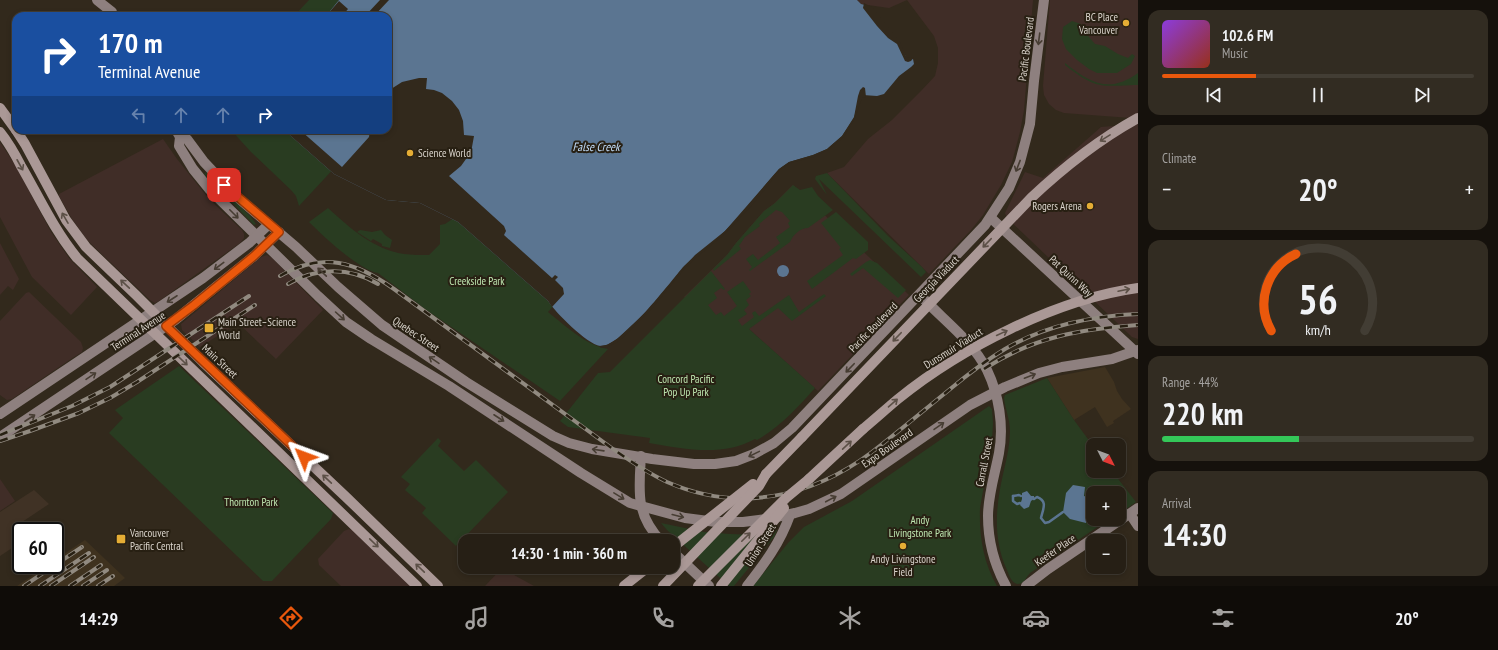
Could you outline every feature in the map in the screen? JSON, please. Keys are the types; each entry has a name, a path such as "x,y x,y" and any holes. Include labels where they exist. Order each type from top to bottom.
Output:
{"main road":[{"path":"97,0 110,12"},
{"path":"108,0 112,12"},
{"name":"Pacific Boulevard","path":"641,456 694,464 715,464 745,458 774,444 792,428 920,295 991,218 1014,178 1027,140 1044,0"},
{"name":"Main Street","path":"0,108 12,124"},
{"name":"Georgia Viaduct","path":"766,474 1031,198 1059,171 1086,150 1138,118"},
{"path":"0,132 67,246 89,270 417,586"},
{"name":"Main Street","path":"18,134 72,230 96,257 438,586"},
{"name":"Quebec Street","path":"178,134 179,146 198,175 266,245 346,322 371,340 449,386 581,473 630,503 640,506"},
{"name":"Quebec Street","path":"180,134 187,139 224,185 279,232 358,305 382,325 537,428 569,443 592,449 641,456"},
{"name":"Pat Quinn Way","path":"991,218 1137,352"},
{"name":"Terminal Avenue","path":"0,414 203,278 257,236 269,224"},
{"name":"Terminal Avenue","path":"0,437 166,326 204,298 279,232"},
{"name":"Dunsmuir Viaduct","path":"809,479 898,399 928,377 989,339 1021,324 1093,297 1138,288"},
{"name":"Carrall Street","path":"920,295 981,359 990,377 995,392 1000,414 1001,435 989,503 988,524 993,556 1006,586"},
{"name":"Expo Boulevard","path":"640,506 685,518 716,522 756,521 790,514 814,506 841,494 970,405 1016,382 1039,373 1062,367 1112,359 1137,352"},
{"path":"641,456 639,494 640,506 649,526 655,534"},
{"path":"680,542 766,474"},
{"path":"663,586 758,486 766,474"},
{"path":"698,586 786,498 809,479"},
{"path":"721,586 809,479"},
{"path":"1134,511 1138,526"},
{"name":"Keefer Place","path":"1026,586 1048,569 1134,511"},
{"name":"Union Street","path":"747,586 776,546 785,530 790,514"},
{"path":"680,559 709,586"},
{"path":"624,586 639,574"}],"shaded area":[{"path":"857,0 907,0 889,8 861,4"},
{"path":"907,0 1033,0 1024,110 1012,162 1001,185 983,215 971,230 929,274 827,173 844,167 868,139 892,120 935,76 938,63 938,48 934,36"},
{"path":"1050,0 1138,0 1138,117 1131,118 1064,113 1056,110 1049,104 1044,95 1043,86"},
{"name":"Rogers Arena","path":"1138,124 1138,339 1132,337 1007,218 1005,213 1025,172 1043,178 1101,127"},
{"path":"163,139 209,199 242,230 244,238 240,243 155,303 88,241 72,219 59,194"},
{"path":"0,142 17,168 51,232 69,258 97,287 71,315 32,277 0,217"},
{"path":"793,185 909,295 818,391 749,329 738,337 684,297 727,255 764,211 775,203"},
{"path":"0,243 19,279 13,290 8,286 0,295"},
{"path":"267,255 272,258 323,310 276,359 238,323 200,347 182,330 181,324 261,257"},
{"path":"29,292 81,342 83,348 82,352 12,399 7,400 0,395 0,321 26,293"},
{"path":"1105,367 1114,382 1117,391 1131,409 1107,427 1095,407 1074,420 1047,378"},
{"path":"0,479 15,501 0,511"},
{"path":"34,490 49,504 22,522 12,522 12,548 0,556 0,512"},
{"path":"349,529 352,530 410,586 341,586 319,565 318,559 344,531"},
{"path":"85,540 125,578 114,586 17,586 35,574 64,574 64,554"},
{"path":"496,574 513,574 534,586 485,586"}],"green space":[{"path":"309,0 338,0 348,9 345,12 298,12"},
{"path":"1072,21 1081,24 1083,30 1095,44 1105,46 1128,58 1132,54 1135,56 1131,64 1117,73 1097,73 1089,69 1066,49 1062,39 1063,27"},
{"path":"1065,63 1083,76 1100,83 1118,83 1138,73 1138,85 1107,86 1092,83 1065,65"},
{"path":"235,134 304,134 338,164 299,206 296,196 291,190 251,152"},
{"path":"206,172 251,217 256,224 254,225 204,174"},
{"path":"827,173 888,236 922,267 926,272 921,277 819,179 827,195 815,179 816,176"},
{"path":"793,185 800,190 812,187 818,196 833,210 808,228 797,232 790,242 750,271 749,270 752,267 746,259 753,254 758,260 780,243 776,237 790,227 788,223 790,221 782,212 776,210 759,224 760,226 745,237 739,246 741,249 714,271 713,269 727,255 764,211 775,203"},
{"name":"Creekside Park","path":"328,208 372,243 382,248 413,255 429,255 440,244 440,225 445,224 460,214 564,294 548,312 591,344 608,349 560,401 425,309 378,273 361,266 342,252 309,222"},
{"path":"836,212 868,242 868,250 856,259 853,258 812,289 807,281 843,255 839,249 841,248 821,223"},
{"path":"360,230 372,232 381,230 392,240 390,248 382,246 382,244 373,239 371,241 357,232"},
{"path":"870,260 877,263 906,290 898,298 863,268 852,276 850,274"},
{"name":"Concord Pacific Pop Up Park","path":"711,271 725,289 724,290 721,288 714,293 717,298 708,305 716,315 721,312 724,316 737,306 727,292 743,281 751,292 749,294 751,296 746,300 749,305 744,310 747,314 738,320 742,326 754,317 752,313 755,311 759,316 789,295 799,312 824,294 826,296 792,321 778,308 749,329 815,388 795,410 781,423 757,440 755,439 742,445 716,450 690,449 649,443 650,438 568,427 560,421 598,373 610,372"},
{"name":"Thornton Park","path":"179,366 333,513 331,519 272,581 263,581 109,433 123,418 115,410"},
{"path":"1047,378 1087,438 1086,478 1117,478 1124,486 1086,486 1086,526 1099,526 1030,573 1022,583 1017,584 1010,578 1002,558 997,533 997,508 1010,436 1004,398 1005,395"},
{"name":"Andy Livingstone Park","path":"989,406 992,409 992,441 980,508 980,528 985,558 997,586 753,586 788,543 804,527 852,501"},
{"path":"438,438 441,441 438,446 464,471 476,460 508,492 468,534 458,534 458,544 456,546 422,513 426,508 405,490 410,484 401,477"},
{"path":"1126,489 1136,502 1126,509"},
{"path":"661,523 704,532 730,534 756,535 777,530 774,537 734,586 729,586 680,542 680,534 671,534"}],"water":[{"name":"False Creek","path":"339,0 857,0 861,4 865,5 898,43 908,60 913,59 914,64 899,76 884,94 877,96 863,95 857,106 854,118 842,136 827,149 789,162 779,169 720,236 684,266 645,313 632,326 620,337 609,344 600,346 587,340 580,334 548,301 458,222 420,203 386,200 334,174 289,134 392,134 392,12 329,12"},
{"path":"783,265 787,267 789,271 787,275 783,277 779,275 777,271 779,267"},
{"path":"1073,485 1085,487 1084,496 1086,497 1086,523 1070,519 1063,512 1066,493"},
{"path":"1027,491 1031,496 1034,496 1034,499 1031,501 1029,507 1024,509 1020,505 1022,493"}],"pier":[{"path":"380,0 389,0 378,12 369,12"},
{"path":"339,1 348,9 345,12 329,12"},
{"path":"864,3 873,8 900,42 906,56 909,58 914,57 911,61 905,61 897,44 888,38 863,8"},
{"path":"419,78 427,78 426,89 442,93 452,101 459,110 463,121 464,135 474,136 472,147 466,159 461,166 449,176 504,226 506,231 504,235 552,278 555,275 558,277 555,280 563,288 564,294 552,307 548,301 458,222 420,203 386,200 334,174 289,134 305,134 342,167 369,137 369,134 392,134 392,88 402,82"},
{"path":"863,87 865,88 866,97 862,98 855,118 844,137 828,150 814,157 790,163 780,170 753,204 726,233 686,267 649,312 619,341 608,347 601,348 599,346 607,345 617,339 648,310 695,255 725,231 779,169 789,162 827,149 842,136 854,117 858,96"}],"waterway":[{"path":"1013,496 1013,501 1017,504 1020,503"},
{"path":"1013,496 1021,496"},
{"path":"1034,499 1037,497 1044,503 1041,518 1045,523 1049,522 1063,512"}],"railway":[{"path":"280,276 296,268 325,262 353,266 366,272 394,289 613,449 646,471 667,482 694,491 720,497 747,498 773,496 799,490 824,480 849,468 872,452 976,368 1005,349 1036,334 1069,323 1103,317 1138,314"},
{"path":"288,284 310,274 333,271 356,274 378,284"},
{"path":"0,435 72,406 110,387 249,296"},
{"path":"0,441 79,413 110,398 255,305"},
{"path":"984,369 1021,349 1058,336 1097,329 1138,325"},
{"path":"64,559 82,547"},
{"path":"40,586 89,553"},
{"path":"51,586 94,557"},
{"path":"70,586 101,565"},
{"path":"83,586 107,570"},
{"path":"24,586 42,574"},
{"path":"98,586 113,576"}],"place":[{"name":"BC Place Vancouver","path":"1126,23"},
{"name":"Science World","path":"410,153"},
{"name":"Rogers Arena","path":"1090,206"},
{"name":"Main Street–Science World","path":"209,328"},
{"name":"Vancouver Pacific Central","path":"121,539"},
{"name":"Andy Livingstone Field","path":"903,546"}],"route":[{"path":"224,185 279,232 254,256 166,326 304,457"}]}
